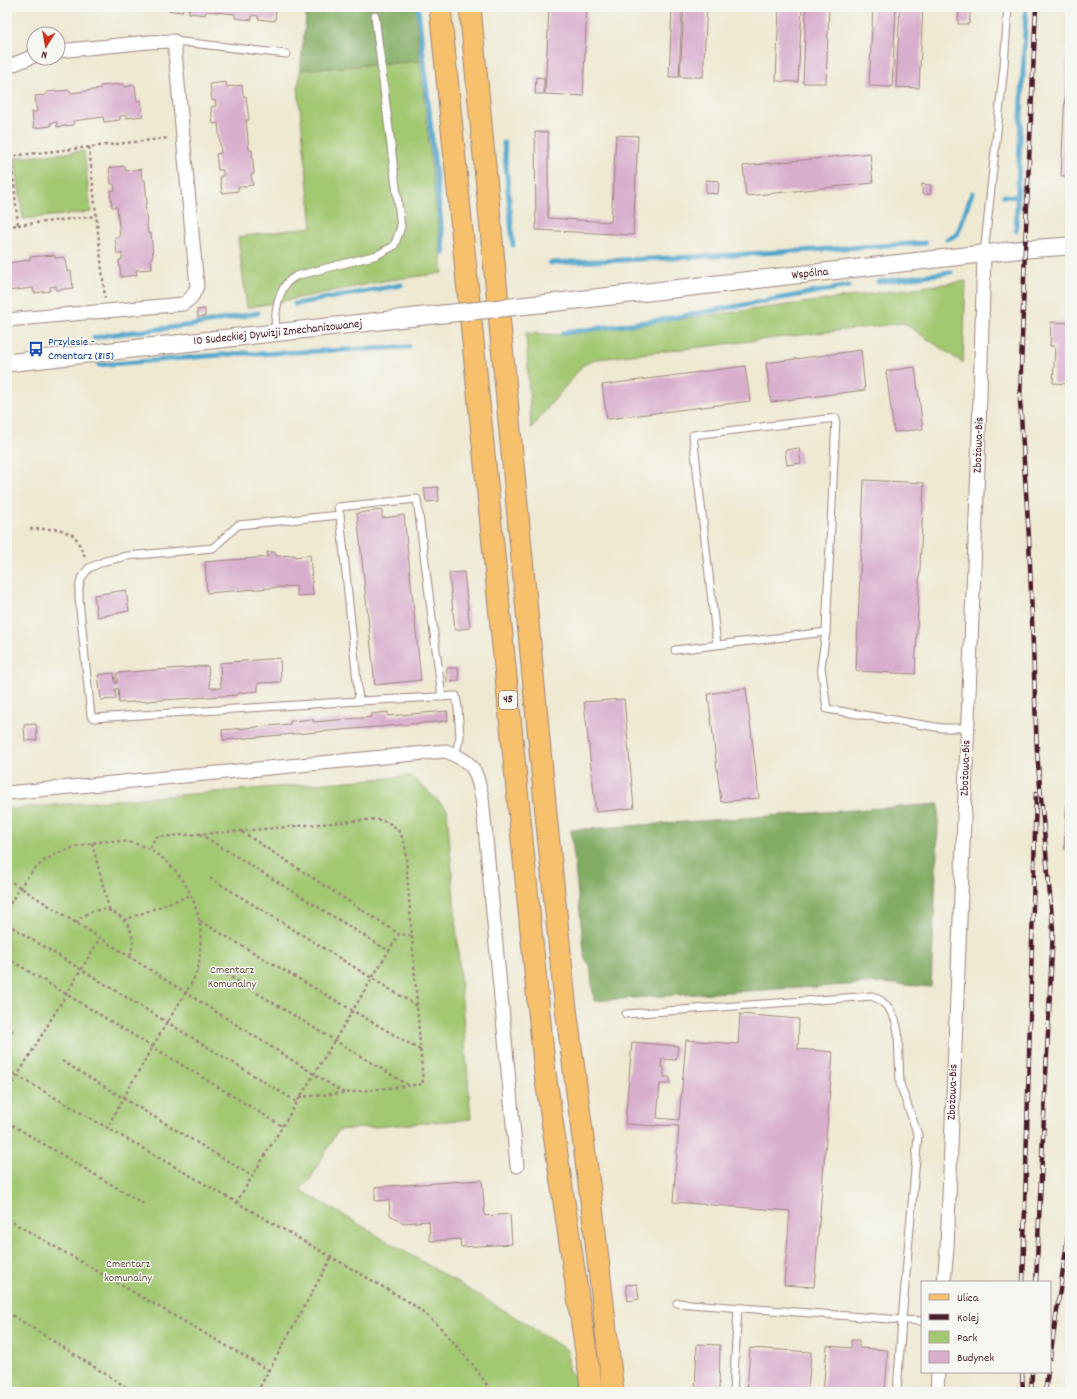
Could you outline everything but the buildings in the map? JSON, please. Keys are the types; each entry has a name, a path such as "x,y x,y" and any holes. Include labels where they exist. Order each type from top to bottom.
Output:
{"main road":[{"name":"45","path":"440,7 545,1073 592,1392"},
{"name":"45","path":"470,7 565,1001 613,1392"}],"street":[{"path":"7,320 183,304 195,293 197,279 174,41 66,50"},
{"path":"7,67 26,59"},
{"name":"Wspólna","path":"550,303 984,254 1070,246"},
{"name":"Zbożowa-Bis","path":"944,1281 947,1248 968,728 984,254"},
{"name":"10 Sudeckiej Dywizji Zmechanizowanej","path":"7,363 550,303"},
{"path":"7,793 446,752 470,764 477,775 482,797 516,1166"},
{"path":"937,1392 938,1373"}],"lane":[{"path":"984,254 1004,66 1008,7"},
{"path":"275,333 275,317 286,283 296,276 378,255 394,246 401,227 375,16"},
{"path":"174,41 286,54"},
{"path":"717,645 693,435 836,418 826,632 821,667 827,709 942,728 968,728"},
{"path":"359,701 338,507 417,499 442,697"},
{"path":"340,515 238,525 213,548 127,556 105,561 89,568 81,579 79,599 91,716 94,718 456,696 460,738 455,756"},
{"path":"675,650 826,632"},
{"path":"626,1014 872,996 880,1000 888,1007 895,1019 898,1032 900,1084 918,1135 897,1392"},
{"path":"677,1303 921,1321"},
{"path":"733,1392 738,1307"}],"path":[{"path":"7,121 18,225"},
{"path":"11,156 183,137"},
{"path":"89,147 107,311"},
{"path":"7,226 96,216"},
{"path":"30,529 59,528 75,536 89,568"},
{"path":"149,850 156,837 376,819 389,822 401,833 406,845 423,1084 299,1097"},
{"path":"241,831 399,934 412,936"},
{"path":"200,834 388,951"},
{"path":"7,909 30,874 49,858 68,850 92,843 123,841 149,850 173,869 191,895 200,920 201,948 198,968 186,992 152,1047 107,1128"},
{"path":"92,843 110,912"},
{"path":"210,878 417,1006"},
{"path":"7,879 344,1092"},
{"path":"124,920 191,895"},
{"path":"76,923 85,914 98,910 110,912 122,917 132,934 133,947 130,957"},
{"path":"200,920 420,1050"},
{"path":"7,924 297,1102"},
{"path":"236,1203 399,934"},
{"path":"7,1093 100,938"},
{"path":"7,958 282,1126"},
{"path":"221,971 409,1086"},
{"path":"7,1027 13,1031"},
{"path":"62,1061 252,1176"},
{"path":"7,1070 411,1303 439,1326 473,1364 492,1392"},
{"path":"7,1122 144,1204"},
{"path":"7,1219 270,1371"},
{"path":"257,1392 270,1371 331,1258"},
{"path":"7,1312 134,1392"}],"green space":[{"path":"307,7 416,7 420,61 300,70"},
{"path":"420,61 443,273 389,280 247,308 238,237 312,227 298,88 300,70"},
{"path":"84,151 91,212 23,219 15,158"},
{"path":"966,281 963,363 904,323 598,359 583,365 531,428 526,333 563,335"},
{"path":"411,776 447,809 471,1119 338,1130 309,1181 299,1189 522,1321 568,1351 568,1371 578,1379 579,1392 7,1392 7,809"},
{"path":"939,804 931,987 881,983 594,1001 590,965 585,960 571,830"}],"waterway":[{"path":"418,7 444,253"},
{"path":"1016,230 1026,7"},
{"path":"504,143 513,245"},
{"path":"947,239 957,235 972,193"},
{"path":"1004,196 1017,197"},
{"path":"550,263 715,256 925,243"},
{"path":"878,282 951,272"},
{"path":"295,304 401,285"},
{"path":"563,333 660,320 849,286"},
{"path":"94,338 193,325 258,313"},
{"path":"99,365 245,353 255,354 409,347"}],"railway":[{"path":"1036,7 1020,400 1029,538 1037,753 1053,929 1036,1281"},
{"path":"1023,1281 1036,793"},
{"path":"1051,1351 1070,1222"},
{"path":"1022,1373 1023,1392"},
{"path":"1031,1392 1032,1373"},
{"path":"1045,1392 1048,1373"}],"place":[{"name":"Przylesie - Cmentarz (815)","path":"36,349"}],"park label":[{"name":"Cmentarz Komunalny","path":"232,977"},
{"name":"Cmentarz komunalny","path":"128,1271"}]}
